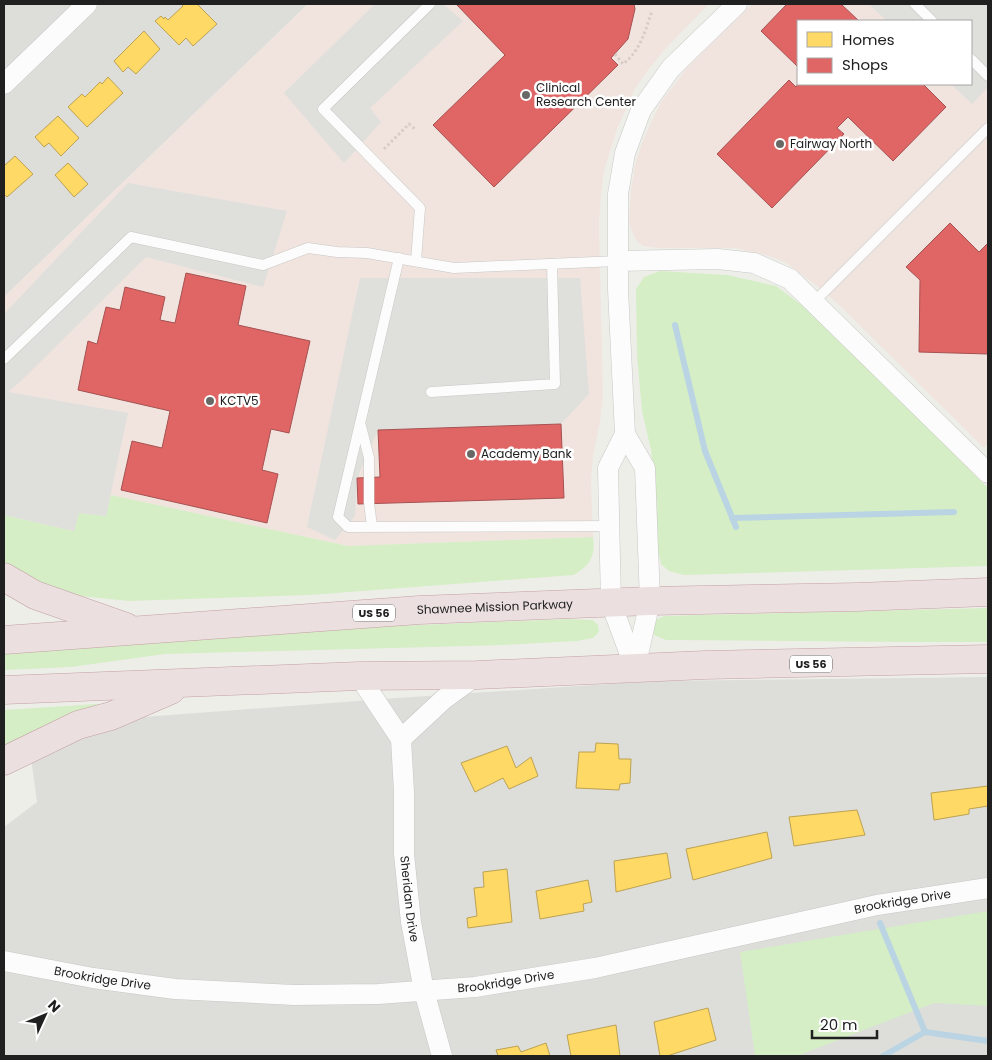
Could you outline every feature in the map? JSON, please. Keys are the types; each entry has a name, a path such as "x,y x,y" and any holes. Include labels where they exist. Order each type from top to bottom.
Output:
{"highway":[{"path":"4,577 35,595 136,631"},
{"name":"Shawnee Mission Parkway","path":"4,640 419,610 988,592"},
{"name":"US 56","path":"4,690 359,676 477,675 705,665 988,659"},
{"path":"4,761 78,726 111,716 186,683"}],"street":[{"path":"4,84 87,4"},
{"path":"635,668 650,602 645,468 625,434 618,289 618,194 625,153 642,110 671,68 737,4"},
{"path":"618,261 718,259 754,263 790,279 988,473"},
{"path":"625,434 608,468 611,603 635,668"},
{"path":"359,676 401,739 444,699 477,675"},
{"name":"Sheridan Drive","path":"401,739 404,792 404,854 411,922 424,991 442,1056"},
{"name":"Brookridge Drive","path":"11,963 93,978 175,989 294,995 378,994 424,991 475,987 595,968 878,905 988,888"}],"lane":[{"path":"416,262 420,208 323,108 430,4"},
{"path":"915,4 931,20"},
{"path":"972,60 988,76"},
{"path":"814,302 988,128"},
{"path":"4,359 131,237 263,265 308,248 337,252 368,253 454,268 618,261"},
{"path":"399,258 338,517 348,527 609,526"},
{"path":"431,392 555,384 552,264"},
{"path":"360,423 369,458 369,503 372,526"}],"path":[{"path":"615,54 623,64 632,57 644,35 652,11"},
{"path":"373,160 409,124 416,130"}],"shaded area":[{"path":"4,4 308,4 4,297"},
{"path":"308,4 709,4 667,47 635,89 617,129 604,171 599,221 603,397 593,456 591,481 593,537 348,546 111,495 106,516 74,531 4,515 4,297"},
{"path":"375,4 443,4 463,21 370,108 381,122 344,163 284,93"},
{"path":"752,4 988,4 988,443 984,448 841,307 816,285 786,263 769,256 735,248 658,248 643,246 638,242 629,221 635,165 642,143 661,102 687,68"},
{"path":"869,4 988,4 988,87 972,104 952,85 972,85 972,20 886,20"},
{"path":"128,183 287,211 263,287 146,257 8,392 128,413 106,516 79,513 74,531 4,515 4,314"},
{"path":"360,278 580,278 589,394 561,424 378,430 357,478 355,516 335,540 307,527"},
{"path":"988,677 988,1056 4,1056 4,827 37,802 31,758 94,731 143,717 653,681"}],"green space":[{"path":"660,271 727,275 776,286 815,315 988,488 988,566 684,575 669,571 661,564 655,538 655,489 651,450 642,411 637,355 636,289 644,277"},
{"path":"111,495 348,546 593,537 594,549 588,564 573,575 310,595 129,601 79,596 40,584 4,563 4,515 74,531 78,513 106,516"},
{"path":"988,608 988,642 666,640 654,635 653,631 654,621 664,616"},
{"path":"568,619 593,620 598,625 599,632 593,638 577,641 505,645 165,654 71,667 4,670 4,652 191,638 395,626"},
{"path":"99,704 66,717 4,747 4,710"},
{"path":"988,911 988,1006 934,1003 797,1056 755,1056 740,952"}],"building: Homes":[{"path":"181,4 197,4 217,24 193,46 186,38 179,45 155,21 161,16 168,20 183,6"},
{"path":"144,31 160,49 136,74 128,67 123,72 114,61"},
{"path":"108,77 123,93 87,127 68,107 82,94 85,97"},
{"path":"58,116 79,138 61,156 49,143 44,147 35,137"},
{"path":"15,156 33,174 7,197 4,194 4,166"},
{"path":"68,163 88,184 74,197 55,175"},
{"path":"596,743 618,744 619,759 631,759 630,783 620,784 619,790 576,788 579,752 595,752"},
{"path":"507,746 516,768 531,757 538,776 509,789 503,778 475,792 461,763"},
{"path":"988,786 988,806 969,809 969,814 934,820 931,793"},
{"path":"857,810 865,835 794,846 789,817"},
{"path":"767,832 772,858 693,880 686,849"},
{"path":"667,853 671,878 616,892 614,861"},
{"path":"507,869 512,922 468,928 467,918 477,916 474,888 484,887 483,872"},
{"path":"588,880 592,902 583,904 584,911 540,919 536,891"},
{"path":"708,1008 716,1040 667,1056 660,1056 654,1022"},
{"path":"616,1025 620,1056 571,1056 567,1035"},
{"path":"546,1043 550,1056 498,1056 496,1050 518,1046 521,1052"}],"building: Shops":[{"name":"Clinical Research Center","path":"456,4 634,4 635,9 628,39 611,58 618,65 494,187 433,125 505,55"},
{"path":"787,4 841,4 858,20 797,20 797,66 761,31"},
{"name":"Fairway North","path":"789,80 796,87 797,85 924,85 946,107 893,161 848,117 837,128 844,134 772,208 717,154"},
{"path":"950,223 979,252 988,243 988,354 919,352 920,280 906,267"},
{"name":"KCTV5","path":"186,273 246,286 238,325 310,341 289,433 271,429 262,470 278,474 267,523 121,490 132,441 162,448 170,411 78,390 88,341 97,344 106,307 120,310 125,287 165,297 160,320 175,323"},
{"name":"Academy Bank","path":"561,424 564,498 358,504 357,478 380,477 378,430"}],"waterway":[{"path":"675,325 705,451 736,527"},
{"path":"732,518 954,512"},
{"path":"880,923 925,1032"},
{"path":"883,1056 925,1032 988,1041"}],"place":[{"name":"Clinical Research Center","path":"526,95"},
{"name":"Fairway North","path":"780,144"},
{"name":"KCTV5","path":"210,401"},
{"name":"Academy Bank","path":"471,454"}]}
